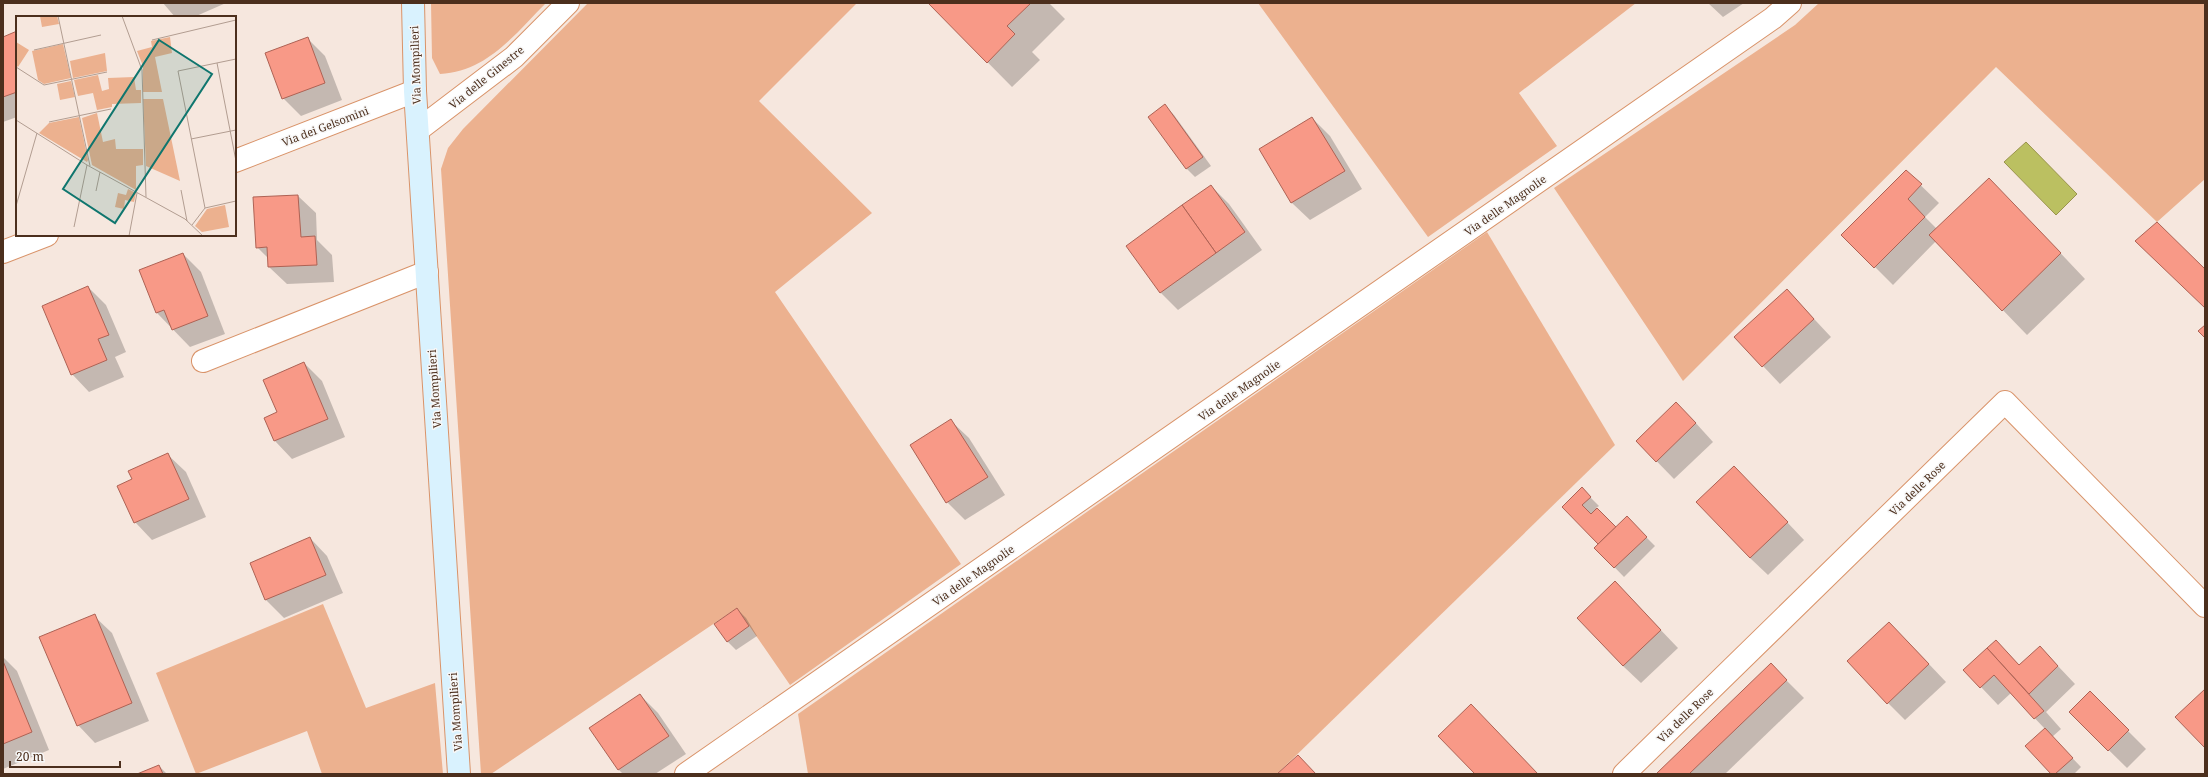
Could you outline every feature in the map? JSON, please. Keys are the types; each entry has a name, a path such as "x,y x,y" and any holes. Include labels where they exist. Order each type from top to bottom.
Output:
{"street":[{"name":"Via Mompilieri","path":"413,3 415,90 459,774"},
{"name":"Via delle Ginestre","path":"418,130 514,57 568,3"},
{"name":"Via delle Magnolie","path":"686,774 1773,18 1790,3"},
{"name":"Via dei Gelsomini","path":"236,161 415,90"},
{"path":"3,252 44,236"},
{"path":"202,361 427,272"},
{"name":"Via delle Rose","path":"1624,774 2005,402 2205,606"}],"shaded area":[{"path":"431,3 546,3 511,39 486,59 457,71 440,74 432,58"},
{"path":"588,3 857,3 759,101 872,213 775,292 961,564 790,685 737,608 491,774 481,774 441,169 448,148 463,129"},
{"path":"1258,3 1636,3 1519,93 1557,146 1428,237"},
{"path":"1819,3 2205,3 2205,179 2157,222 1996,67 1683,381 1554,188 1795,25"},
{"path":"2026,142 2077,194 2056,215 2004,162"},
{"path":"1487,232 1615,445 1277,774 808,774 798,714"},
{"path":"323,604 366,708 435,683 443,774 322,774 307,731 196,774 156,673"}],"building":[{"path":"928,3 1031,3 1007,26 1015,34 987,63"},
{"path":"16,31 16,92 3,97 3,37"},
{"path":"308,37 325,83 282,99 265,53"},
{"path":"1165,104 1203,157 1186,169 1148,117"},
{"path":"1312,117 1345,171 1291,203 1259,149"},
{"path":"1906,170 1922,184 1908,199 1925,217 1874,268 1841,235"},
{"path":"1989,178 2061,253 2002,311 1929,235"},
{"path":"1211,185 1245,232 1216,253 1182,205"},
{"path":"298,195 301,237 315,236 317,265 268,267 267,247 256,248 253,197"},
{"path":"1182,205 1216,253 1160,293 1126,246"},
{"path":"2157,222 2205,269 2205,308 2135,241"},
{"path":"183,253 208,316 172,330 164,310 156,313 139,270"},
{"path":"88,286 109,335 98,339 107,360 71,375 42,306"},
{"path":"1787,289 1814,319 1762,367 1734,337"},
{"path":"2205,325 2205,338 2198,331"},
{"path":"304,362 328,419 274,441 264,418 277,412 263,380"},
{"path":"1676,402 1696,423 1656,462 1636,441"},
{"path":"951,419 988,477 946,503 910,445"},
{"path":"168,453 189,499 134,523 117,486 132,479 128,471"},
{"path":"1734,466 1788,522 1750,558 1696,502"},
{"path":"1582,487 1591,497 1582,505 1591,514 1597,508 1616,527 1598,544 1562,507"},
{"path":"1627,516 1647,537 1614,568 1594,548"},
{"path":"310,537 326,575 265,600 250,563"},
{"path":"1615,581 1661,630 1623,666 1577,618"},
{"path":"737,608 749,626 727,642 714,624"},
{"path":"95,614 132,703 77,726 39,637"},
{"path":"1889,622 1929,664 1887,704 1847,661"},
{"path":"1996,640 2019,665 2040,646 2058,666 2029,694 1987,648"},
{"path":"1987,648 2044,711 2034,719 1994,675 1980,688 1963,670"},
{"path":"3,661 32,732 3,744"},
{"path":"1771,663 1787,680 1689,774 1656,774"},
{"path":"2205,689 2205,748 2175,717"},
{"path":"2090,691 2129,730 2108,751 2069,712"},
{"path":"640,694 669,736 618,770 589,728"},
{"path":"1471,704 1538,774 1475,774 1438,736"},
{"path":"2045,728 2073,758 2055,774 2051,774 2025,746"},
{"path":"1298,755 1316,774 1277,774"},
{"path":"159,765 163,774 137,774"}]}
